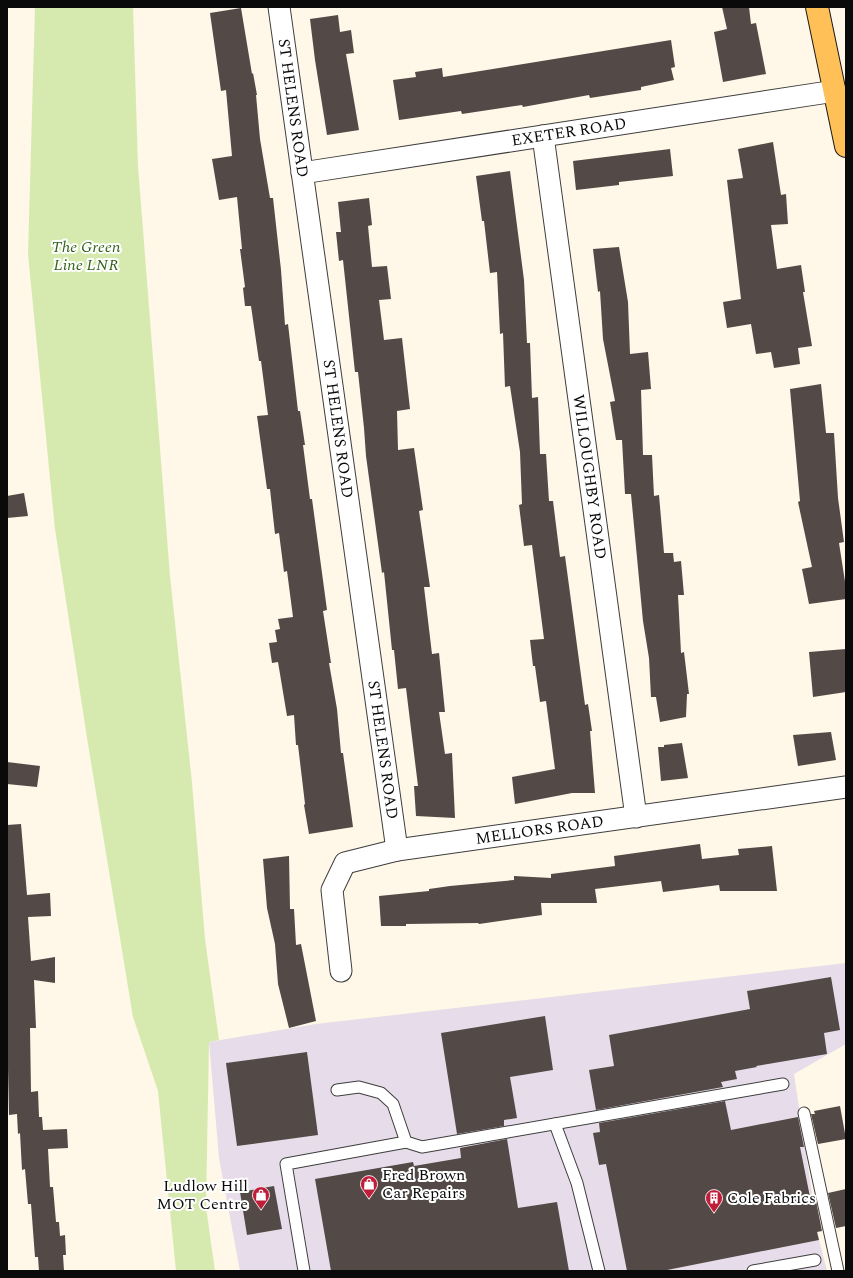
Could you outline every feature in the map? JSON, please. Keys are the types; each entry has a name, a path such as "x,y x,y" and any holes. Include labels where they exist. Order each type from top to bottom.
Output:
{"main road":[{"path":"817,7 846,144"}],"street":[{"name":"ST HELENS ROAD","path":"279,7 397,850"},
{"name":"EXETER ROAD","path":"302,173 835,91"},
{"name":"WILLOUGHBY ROAD","path":"543,136 636,817"},
{"name":"MELLORS ROAD","path":"341,972 332,890 345,863 397,850 846,787"}],"lane":[{"path":"304,1271 286,1164 406,1142 422,1147 783,1084"},
{"path":"337,1090 359,1087 381,1093 393,1104 406,1142"},
{"path":"804,1113 838,1271"},
{"path":"555,1124 577,1183 600,1271"},
{"path":"753,1271 814,1260"}],"shaded area":[{"path":"846,963 846,1044 794,1074 819,1240 827,1271 240,1271 219,1158 209,1042 316,1024"}],"green space":[{"name":"The Green Line LNR","path":"35,7 133,7 138,166 170,576 192,783 205,939 219,1040 209,1042 206,1207 215,1271 176,1271 158,1091 133,1017 87,738 55,529 28,254"}],"building":[{"path":"722,7 749,7 751,24 756,23 766,74 723,82 714,32 727,29"},
{"path":"241,8 257,95 260,139 270,198 273,198 285,325 288,324 298,411 300,411 305,445 303,445 310,499 312,499 327,610 323,611 331,663 329,663 337,709 341,753 343,753 353,827 309,834 304,805 298,745 296,745 294,715 287,716 278,662 272,663 269,643 277,642 275,630 280,629 278,619 293,617 287,571 284,572 279,533 275,534 270,489 267,489 257,416 268,415 261,361 259,361 251,306 245,306 243,288 245,287 240,249 242,249 237,197 219,200 212,159 232,156 226,90 221,91 210,13"},
{"path":"338,15 340,32 351,30 354,53 346,54 359,130 327,135 310,19"},
{"path":"671,40 675,67 671,68 674,80 641,87 641,90 590,98 589,95 523,107 522,105 462,114 461,111 399,120 393,80 416,77 415,72 442,68 443,77"},
{"path":"773,142 781,195 786,194 788,224 771,225 777,269 801,265 805,292 803,292 812,346 798,348 800,364 774,368 771,352 756,354 751,324 727,328 723,302 741,299 727,180 743,178 738,149"},
{"path":"670,149 673,176 619,182 619,185 576,190 573,161"},
{"path":"510,171 524,280 527,343 530,343 532,398 538,397 540,454 546,454 549,501 553,501 560,557 565,556 585,705 588,704 592,731 590,731 595,793 572,793 515,804 512,777 555,769 546,701 540,702 535,666 533,666 530,640 544,639 532,545 524,546 519,505 522,504 520,452 510,386 505,387 503,333 500,334 497,272 490,273 484,221 482,221 476,176"},
{"path":"369,198 372,225 368,226 372,267 387,266 391,299 379,300 384,340 402,338 410,409 397,411 398,450 414,448 423,510 419,511 430,587 424,587 432,654 439,653 445,712 439,712 445,754 452,753 455,818 416,816 414,786 418,786 406,688 398,689 394,650 392,650 384,572 382,573 366,456 358,372 355,372 343,260 339,261 336,232 341,232 338,202"},
{"path":"619,247 628,302 630,354 648,352 651,389 641,390 643,455 652,455 654,496 659,495 664,553 673,553 674,562 681,561 684,595 678,595 681,653 684,652 689,694 687,694 686,717 660,722 656,697 651,697 649,658 643,621 631,494 625,494 622,440 616,440 610,402 615,401 603,339 600,291 598,292 593,249"},
{"path":"821,384 826,433 834,433 838,498 844,542 839,543 846,588 846,599 809,604 802,569 812,567 798,502 800,501 790,389"},
{"path":"24,493 28,516 7,518 7,496"},
{"path":"846,649 846,692 813,697 809,652"},
{"path":"831,732 836,760 798,766 793,735"},
{"path":"682,743 688,778 661,781 658,747"},
{"path":"7,762 40,766 37,787 7,784"},
{"path":"21,824 27,895 50,893 51,916 28,917 31,961 55,957 55,983 34,980 36,1028 30,1028 31,1092 38,1091 39,1117 42,1117 43,1130 67,1129 68,1148 48,1149 50,1187 53,1187 56,1222 59,1222 60,1236 65,1235 66,1255 63,1255 64,1271 39,1271 38,1257 35,1257 31,1204 28,1204 25,1169 22,1170 20,1133 18,1134 17,1114 9,1115 7,1069 7,825"},
{"path":"700,844 702,859 739,855 738,849 772,846 777,891 720,891 719,885 663,892 661,881 595,889 597,903 541,903 542,915 479,924 406,924 406,926 381,926 379,896 429,891 429,889 450,886 514,880 514,876 551,878 551,874 615,866 614,856"},
{"path":"289,856 290,909 294,909 296,945 301,944 316,1021 289,1028 278,984 275,944 267,908 263,859"},
{"path":"831,977 840,1030 824,1033 827,1054 735,1071 737,1079 721,1082 723,1087 596,1110 589,1070 614,1066 609,1035 750,1009 747,991"},
{"path":"545,1016 553,1070 510,1077 517,1118 504,1120 504,1126 457,1134 441,1033"},
{"path":"307,1052 318,1135 237,1146 226,1063"},
{"name":"Cole Fabrics","path":"725,1101 731,1130 798,1117 804,1147 800,1147 810,1197 815,1196 822,1231 817,1232 819,1240 662,1271 627,1271 606,1164 599,1165 593,1133 600,1132 599,1123"},
{"path":"840,1106 846,1139 818,1144 811,1114 815,1114 814,1111"},
{"path":"507,1139 518,1208 557,1202 569,1271 331,1271 315,1179 413,1162 414,1166 461,1158 460,1148"},
{"name":"Ludlow Hill MOT Centre","path":"274,1186 282,1229 247,1235 240,1192"},
{"path":"846,1189 846,1226 836,1228 828,1193"}],"place":[{"name":"Fred Brown Car Repairs","path":"369,1199"},
{"name":"Ludlow Hill MOT Centre","path":"261,1210"},
{"name":"Cole Fabrics","path":"714,1213"}]}
